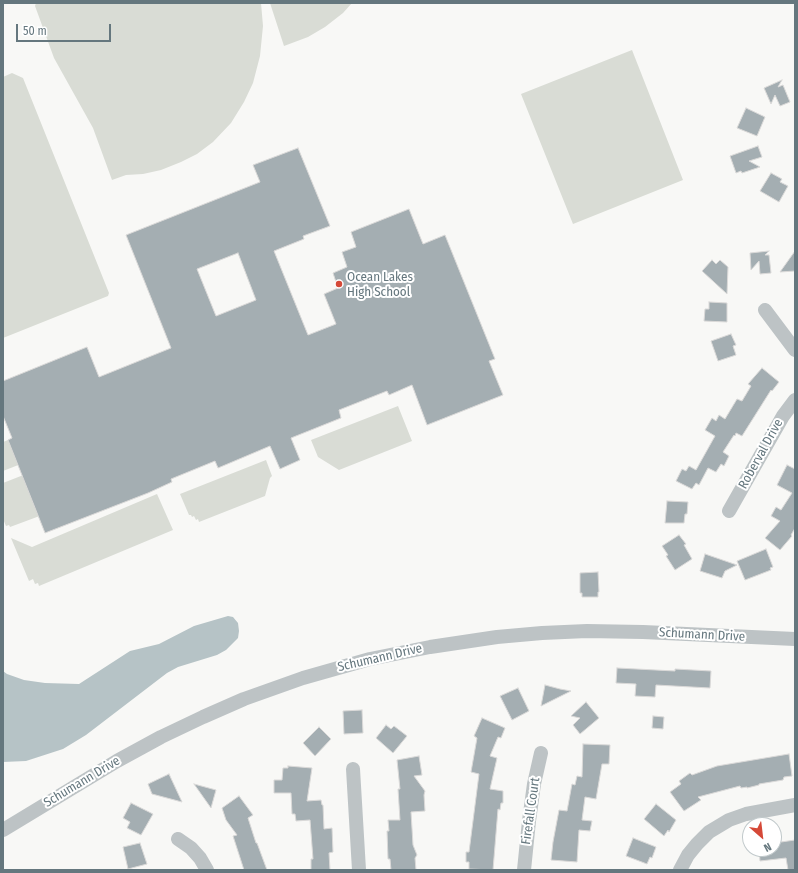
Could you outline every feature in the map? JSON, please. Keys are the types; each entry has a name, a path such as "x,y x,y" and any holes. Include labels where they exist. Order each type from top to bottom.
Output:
{"street":[{"path":"765,310 795,350"},
{"name":"Roberval Drive","path":"729,510 783,416 795,400"},
{"name":"Schumann Drive","path":"3,830 117,761 160,737 244,699 303,678 364,661 430,647 497,637 542,633 587,631 644,632 795,639"},
{"name":"Firefall Court","path":"524,870 528,821 541,753"},
{"path":"353,769 359,870"},
{"path":"680,870 688,855 697,844 709,832 723,823 746,814 795,805"},
{"path":"178,839 191,848 200,858 207,870"}],"shaded area":[{"path":"36,3 261,3 263,26 260,56 253,83 244,102 231,123 213,142 197,154 161,170 143,174 126,175 112,180 93,128 54,58 35,6"},
{"path":"270,3 352,3 343,13 325,27 308,37 284,46"},
{"path":"632,50 683,180 573,224 521,94"},
{"path":"12,73 23,78 109,293 108,296 3,338 3,77"},
{"path":"398,406 412,441 339,470 318,457 311,440"},
{"path":"16,437 26,462 3,471 3,442"},
{"path":"266,460 272,476 270,478 265,496 199,522 194,516 192,517 189,515 180,494"},
{"path":"26,474 45,514 10,527 9,525 6,526 3,519 3,483"},
{"path":"157,494 173,530 39,586 38,583 35,584 33,579 29,581 11,538 32,547"},
{"path":"228,616 233,617 238,623 239,631 238,638 226,650 217,655 178,667 167,673 86,735 63,749 26,761 3,762 3,671 24,680 45,683 79,684 130,651 159,644 194,626"}],"building":[{"path":"782,80 778,87 783,85 790,102 780,106 775,95 771,104 764,88"},
{"path":"746,108 765,117 757,136 737,128"},
{"path":"758,146 762,157 749,161 760,167 742,173 741,171 736,173 730,156"},
{"path":"298,148 330,226 303,236 304,239 274,251 308,335 336,324 324,294 338,288 333,273 347,267 342,252 356,247 351,232 409,209 423,244 445,235 495,359 489,361 503,395 427,425 412,385 389,395 387,391 339,410 341,418 291,438 300,460 280,469 270,446 218,468 215,461 171,479 172,482 148,493 45,533 8,440 12,438 3,416 3,381 87,347 99,377 171,348 126,235 260,182 253,165","holes":["238,253 256,300 216,316 197,269"]},
{"path":"771,173 782,179 780,182 788,186 779,202 760,191"},
{"path":"769,251 765,255 769,255 771,273 760,274 759,261 751,270 750,253"},
{"path":"795,251 795,271 780,272"},
{"path":"712,260 716,264 720,260 728,267 727,294 702,271"},
{"path":"709,302 727,303 727,322 704,321 705,309 709,309"},
{"path":"731,334 736,345 733,346 736,355 718,361 711,341"},
{"path":"762,368 779,382 772,391 771,390 742,436 736,433 735,436 734,435 723,452 729,456 724,466 721,464 716,472 708,468 699,485 696,483 692,489 676,481 682,469 686,471 689,466 696,470 715,436 705,430 712,418 716,421 719,415 725,419 737,399 742,401 751,386 748,384"},
{"path":"787,465 795,469 795,528 791,535 792,536 780,550 765,538 780,521 771,516 776,507 781,510 792,493 777,485"},
{"path":"667,501 688,502 687,514 685,514 684,523 665,523"},
{"path":"679,535 686,544 684,545 692,559 675,570 666,556 668,555 662,546"},
{"path":"766,549 773,567 770,568 771,570 745,580 737,561"},
{"path":"705,554 737,565 725,571 722,578 700,571"},
{"path":"598,572 598,597 582,597 582,593 580,593 580,573"},
{"path":"617,668 711,671 710,688 656,685 655,697 635,696 636,684 616,683"},
{"path":"545,685 560,689 571,691 541,706"},
{"path":"518,688 529,711 512,720 500,696"},
{"path":"586,702 599,718 580,734 573,725 580,718 571,716"},
{"path":"362,710 363,733 344,734 343,711"},
{"path":"653,716 664,717 663,729 652,728"},
{"path":"482,718 505,728 501,738 498,737 490,756 497,758 490,789 503,791 503,803 501,803 500,810 498,809 493,870 469,869 469,862 466,862 466,852 469,852 479,774 471,772 477,738 474,736"},
{"path":"386,725 391,729 394,726 407,736 393,753 376,738"},
{"path":"319,727 331,739 315,756 303,743"},
{"path":"583,744 610,745 609,764 602,764 596,799 585,797 582,820 592,821 590,831 579,830 577,862 551,860 559,810 567,811 572,784 575,785 577,776 582,777"},
{"path":"789,754 792,776 784,777 783,780 759,784 747,788 741,788 740,786 698,797 701,800 684,811 670,792 681,784 679,781 690,773 692,775 717,766"},
{"path":"419,756 422,775 414,776 425,791 425,811 411,812 413,845 417,855 415,858 416,870 391,870 390,859 388,859 388,820 400,820 398,789 400,789 397,760"},
{"path":"288,766 312,768 307,801 321,800 323,805 324,829 332,828 333,852 329,853 330,870 311,870 311,859 313,859 310,820 296,821 295,814 292,814 291,793 274,793 274,780 282,780 283,768 288,768"},
{"path":"169,774 182,802 152,794 148,784"},
{"path":"194,784 216,790 211,808"},
{"path":"239,796 253,815 248,818 267,870 244,870 233,836 237,835 226,820 222,808"},
{"path":"131,803 153,814 141,835 127,828 130,822 123,818"},
{"path":"656,804 676,820 669,832 668,830 664,836 644,819"},
{"path":"633,838 656,847 652,858 650,857 647,864 626,856"},
{"path":"795,840 795,870 788,870 786,858 760,861 760,857 782,857 782,842"},
{"path":"140,843 147,864 128,869 123,847"}],"place":[{"name":"Ocean Lakes High School","path":"339,284"}]}
